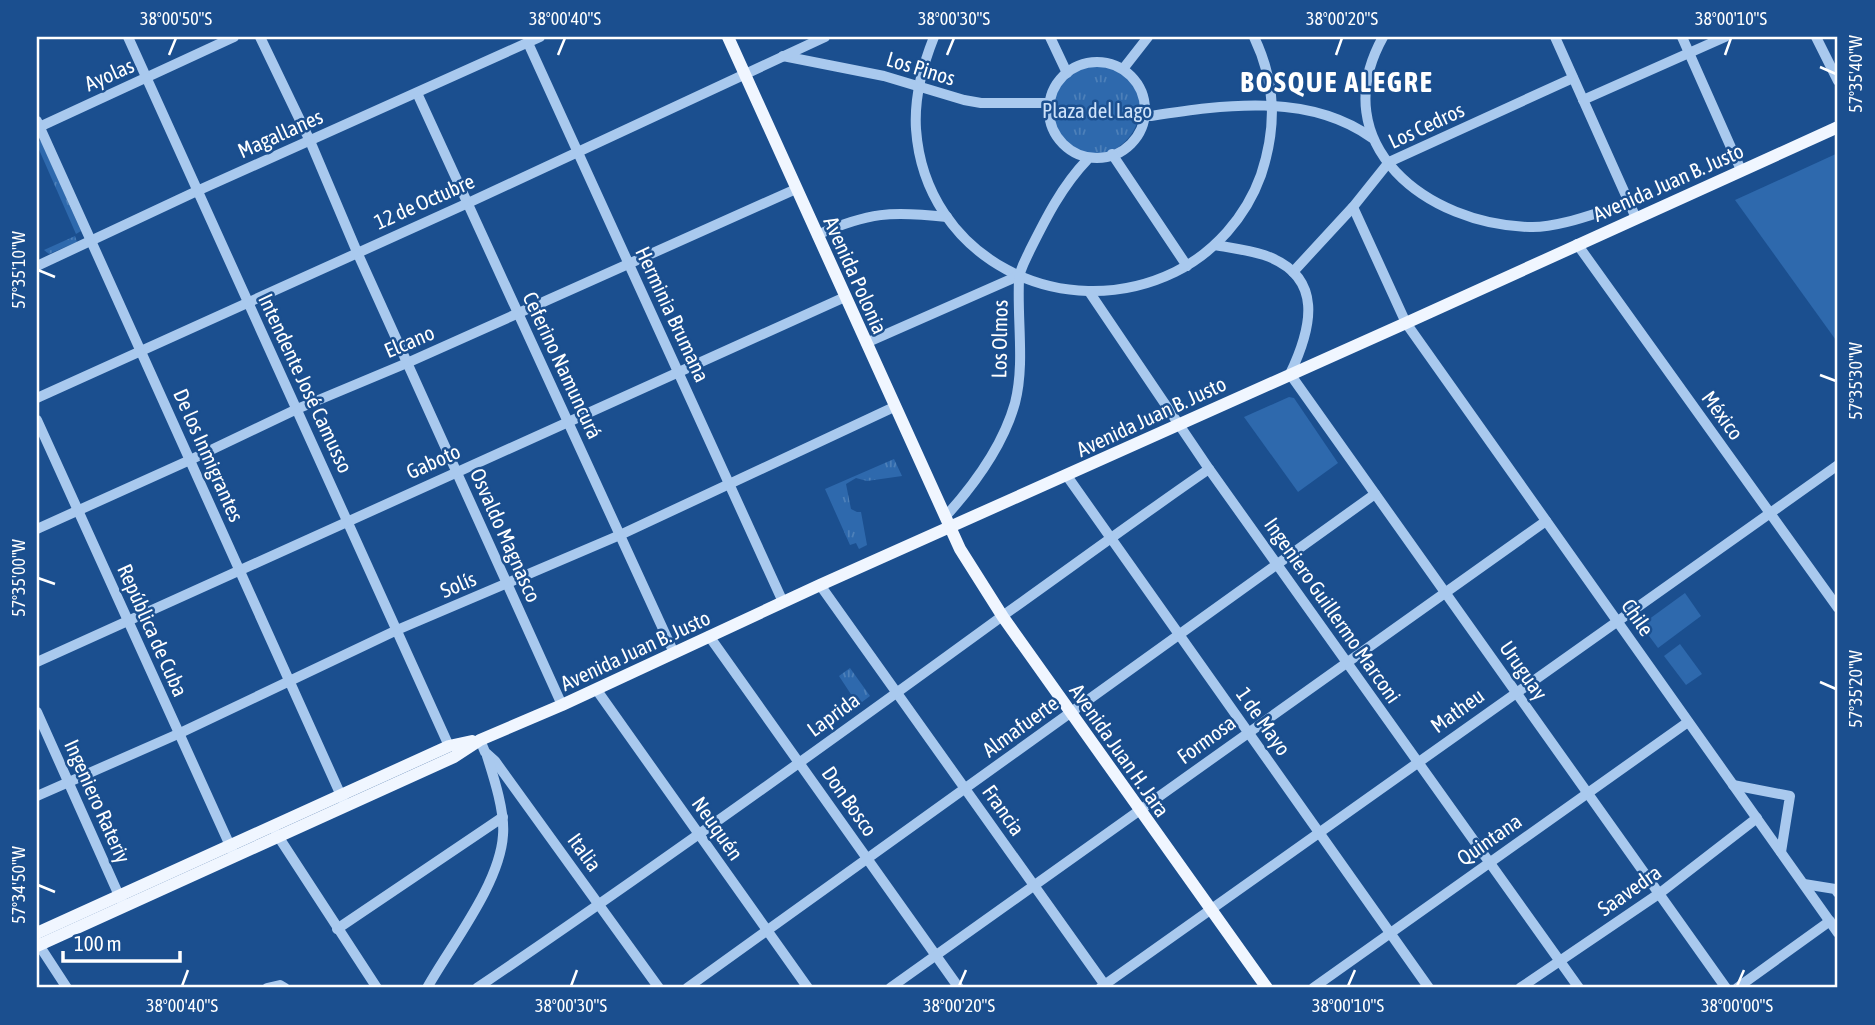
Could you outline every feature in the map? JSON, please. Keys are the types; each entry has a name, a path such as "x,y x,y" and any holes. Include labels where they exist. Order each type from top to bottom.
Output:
{"main road":[{"name":"Avenida Polonia","path":"728,37 948,523"},
{"name":"Avenida Juan B. Justo","path":"37,941 275,831 454,757 480,740 562,705 948,523 1067,476 1838,127"},
{"name":"Avenida Juan H. Jara","path":"948,523 960,550 1003,617 1267,988"},
{"name":"Avenida Juan B. Justo","path":"343,801 449,746 480,740"}],"street":[{"name":"Intendente José Camusso","path":"128,37 449,746"},
{"name":"Ayolas","path":"38,125 234,37"},
{"name":"Osvaldo Magnasco","path":"260,37 310,141 357,252 562,705"},
{"name":"Magallanes","path":"37,265 540,37"},
{"name":"12 de Octubre","path":"37,398 246,301 468,203 825,37"},
{"path":"934,37 918,87 916,132 927,177 947,217 984,255 1018,276 1053,288 1090,293 1139,287 1156,282 1187,266 1215,245 1232,226 1258,184 1266,160 1273,105 1264,60 1254,37"},
{"path":"1050,37 1067,73"},
{"path":"1123,69 1148,37"},
{"path":"1372,139 1364,95 1366,76 1373,54 1383,37"},
{"path":"1555,37 1636,218"},
{"path":"1682,37 1741,170"},
{"path":"1583,100 1725,37"},
{"path":"1816,37 1838,81"},
{"name":"Herminia Brumana","path":"528,43 783,602"},
{"name":"Los Pinos","path":"782,56 884,76 981,103 1050,103"},
{"path":"1093,62 1105,62 1123,69 1136,80 1145,102 1145,115 1134,139 1125,149 1101,159 1087,160 1066,149 1054,137 1050,128 1050,103 1057,85 1067,73 1093,62"},
{"name":"Los Cedros","path":"1293,272 1390,162 1573,78"},
{"name":"Ceferino Namuncurá","path":"417,93 674,653"},
{"path":"1145,115 1226,106 1273,105 1333,119 1350,125 1372,139 1408,184 1421,195 1460,213 1487,221 1530,227 1546,226 1629,203"},
{"name":"De los Inmigrantes","path":"38,125 343,801"},
{"path":"1112,155 1187,266"},
{"name":"Los Olmos","path":"948,523 999,444 1016,401 1020,362 1018,276 1049,212 1069,181 1087,160"},
{"name":"Elcano","path":"37,528 297,409 407,363 796,189"},
{"name":"Chile","path":"1353,207 1406,323 1838,933"},
{"path":"817,235 861,217 906,213 947,217"},
{"name":"México","path":"1577,244 1838,608"},
{"path":"1215,245 1266,256 1293,272 1304,291 1310,311 1307,335 1290,374"},
{"path":"866,343 1018,276"},
{"name":"Ingeniero Guillermo Marconi","path":"1090,293 1209,469 1579,988"},
{"name":"Gaboto","path":"37,662 845,297"},
{"name":"Uruguay","path":"1290,374 1726,988"},
{"name":"Solís","path":"37,796 290,682 397,630 620,535 894,407"},
{"name":"República de Cuba","path":"37,420 232,851"},
{"name":"Matheu","path":"1104,987 1515,692 1838,465"},
{"name":"Laprida","path":"477,988 699,834 1003,617 1110,537 1209,469"},
{"name":"1 de Mayo","path":"1067,476 1429,988"},
{"name":"Almafuerte","path":"687,988 1375,494"},
{"name":"Formosa","path":"890,988 1546,521"},
{"name":"Francia","path":"820,585 1104,987"},
{"name":"Don Bosco","path":"709,636 959,988"},
{"name":"Neuquén","path":"596,689 808,988"},
{"name":"Ingeniero Rateriy","path":"37,712 122,901"},
{"name":"Quintana","path":"1313,988 1688,722"},
{"name":"Italia","path":"480,740 485,752 495,761 659,988"},
{"path":"427,988 474,910 497,865 503,817 485,752"},
{"path":"1733,785 1790,796 1781,852"},
{"path":"337,929 503,817"},
{"name":"Saavedra","path":"1520,988 1660,893 1757,818"},
{"path":"275,831 377,988"},
{"path":"1804,884 1835,889 1838,893"},
{"path":"1737,988 1830,921"},
{"path":"37,941 67,988"},
{"path":"267,988 283,987"}],"green space":[{"name":"Plaza del Lago","path":"1096,65 1118,70 1132,82 1139,97 1140,113 1134,129 1124,143 1108,152 1089,154 1077,151 1067,144 1055,124 1053,112 1054,100 1066,79 1080,70"},
{"path":"41,141 81,231 76,234 37,145 37,142"},
{"path":"1838,153 1838,343 1735,200"},
{"path":"75,236 77,242 49,254 44,250"},
{"path":"1289,397 1294,398 1338,463 1298,492 1244,417"},
{"path":"894,459 902,476 867,481 856,478 846,484 851,509 861,512 867,545 859,549 856,543 850,545 825,489"},
{"path":"1685,593 1701,616 1658,648 1641,625"},
{"path":"1680,644 1702,674 1686,685 1664,656"},
{"path":"850,668 870,696 858,705 839,676"}],"district":[{"name":"BOSQUE ALEGRE","path":"1337,82"}]}
